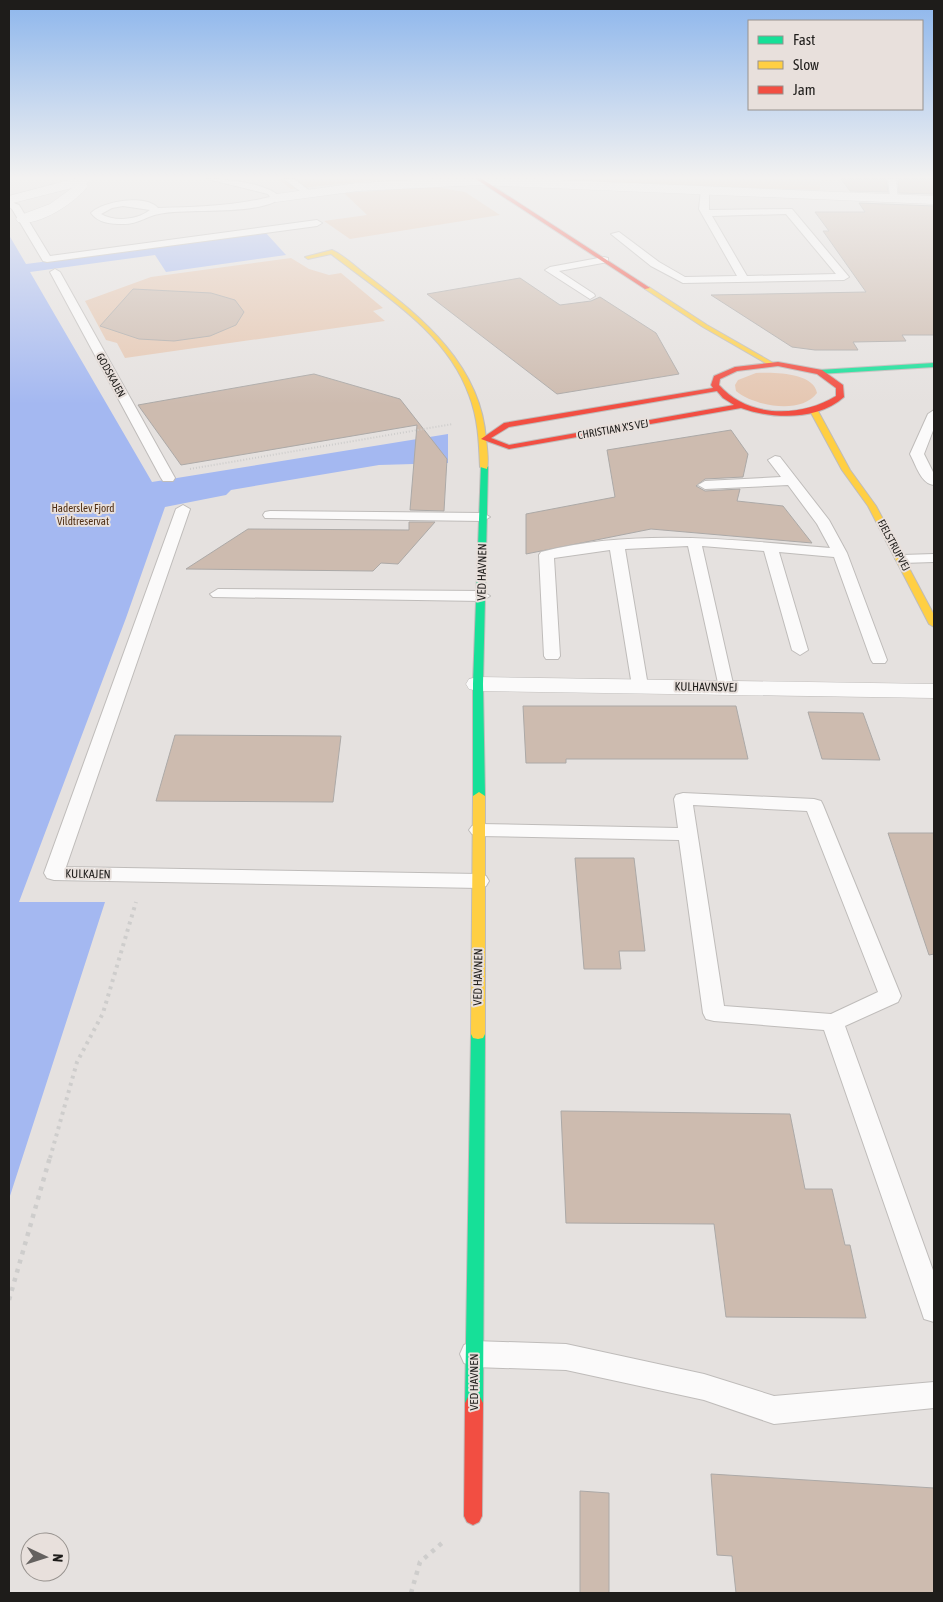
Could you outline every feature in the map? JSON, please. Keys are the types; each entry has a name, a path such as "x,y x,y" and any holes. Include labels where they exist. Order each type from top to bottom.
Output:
{"street":[{"path":"308,257 324,254"},
{"path":"334,254 429,329 455,359 474,393 485,439"},
{"path":"594,254 705,326 771,364"},
{"path":"705,326 721,347"},
{"path":"734,364 771,364 793,365 819,372 845,386 835,402 814,411 780,413 741,406 722,395 718,389 716,383 719,377 734,364"},
{"path":"819,372 934,366"},
{"path":"868,381 934,366"},
{"name":"CHRISTIAN X'S VEJ","path":"485,439 507,424 718,389"},
{"name":"CHRISTIAN X'S VEJ","path":"485,439 509,447 741,406"},
{"name":"FJELSTRUPVEJ","path":"814,411 846,470 872,506 902,559 934,624"},
{"path":"780,413 795,426"},
{"name":"VED HAVNEN","path":"474,1516 479,881 478,684 485,439"},
{"name":"FJELSTRUPVEJ","path":"817,445 846,470"},
{"name":"KULHAVNSVEJ","path":"478,684 934,690"}],"lane":[{"path":"43,254 46,259 87,254"},
{"path":"642,254 655,264 683,280 844,277 825,254"},
{"path":"729,254 744,279"},
{"path":"590,296 550,270 604,260"},
{"name":"GODSKAJEN","path":"55,272 166,476"},
{"path":"934,414 917,454 931,481 934,481"},
{"path":"775,460 824,524 840,553 879,660"},
{"path":"705,485 790,481"},
{"name":"KULKAJEN","path":"183,509 54,873 479,881"},
{"path":"270,515 483,517"},
{"path":"552,656 546,556 617,545 694,541 840,553"},
{"path":"694,541 726,688"},
{"path":"617,545 640,686"},
{"path":"770,547 800,650"},
{"path":"902,559 934,558"},
{"path":"218,594 482,596"},
{"path":"683,799 814,805 890,996 833,1022 714,1013 683,799"},
{"path":"478,830 688,834"},
{"path":"833,1022 934,1310"},
{"path":"474,1354 566,1357 704,1387 774,1410 934,1395"}],"path":[{"path":"166,476 480,420"},
{"path":"9,1300 77,1062 103,1013 144,875"},
{"path":"411,1593 420,1562 474,1516"}],"shaded area":[{"path":"291,258 309,269 329,275 341,273 383,308 373,311 385,321 125,358 117,343 106,340 85,301 151,277"},
{"path":"756,373 782,373 801,377 814,386 817,393 810,400 789,406 777,406 754,401 736,391 735,385 738,380"}],"water":[{"name":"Haderslev Fjord Vildtreservat","path":"9,254 20,254 26,264 105,254 286,255 166,272 155,255 30,272 152,482 448,434 448,463 379,465 231,490 226,495 165,507 126,618 19,902 105,902 9,1199"}],"building":[{"path":"839,254 934,254 934,335 902,335 906,341 853,342 858,350 815,350 792,347 711,295 866,292"},
{"path":"520,278 560,305 591,301 600,297 656,333 679,374 557,394 427,294"},
{"path":"133,289 211,293 235,300 244,312 236,325 210,336 174,341 139,339 100,326"},
{"path":"314,374 400,399 447,459 444,511 410,510 417,425 181,465 138,405"},
{"path":"731,430 748,454 743,477 705,479 696,486 705,491 740,489 737,501 783,506 812,543 651,529 526,554 526,514 615,497 607,450"},
{"path":"409,522 435,522 398,564 381,563 373,571 186,569 248,529 409,530"},
{"path":"523,706 736,706 748,759 566,759 566,763 526,763"},
{"path":"808,712 863,713 880,760 822,759"},
{"path":"175,735 341,736 333,802 156,801"},
{"path":"888,833 934,833 934,954 929,955"},
{"path":"575,858 634,858 645,951 619,951 621,969 584,969"},
{"path":"561,1111 790,1114 805,1189 832,1189 845,1245 850,1245 866,1318 726,1317 714,1224 566,1223"},
{"path":"711,1474 934,1488 934,1593 736,1593 732,1556 717,1555"},
{"path":"580,1491 609,1493 609,1593 580,1593"}],"traffic: fast":[{"path":"819,372 934,365"},
{"path":"479,796 478,684 484,467"},
{"path":"474,1403 478,1034"}],"traffic: slow":[{"path":"308,257 324,254"},
{"path":"334,254 416,317 439,340 458,366 473,394 482,428 484,467"},
{"path":"647,288 705,326 771,364"},
{"path":"814,411 846,470 872,506 934,624"},
{"path":"478,1034 479,796"}],"traffic: jam":[{"path":"594,254 647,288"},
{"path":"778,364 819,372 840,387 840,397 827,405 811,410 774,414 756,411 740,405 725,397 715,385 717,378 735,369 778,364"},
{"path":"485,439 507,425 718,389"},
{"path":"485,439 509,447 741,406"},
{"path":"473,1516 474,1403"}]}
